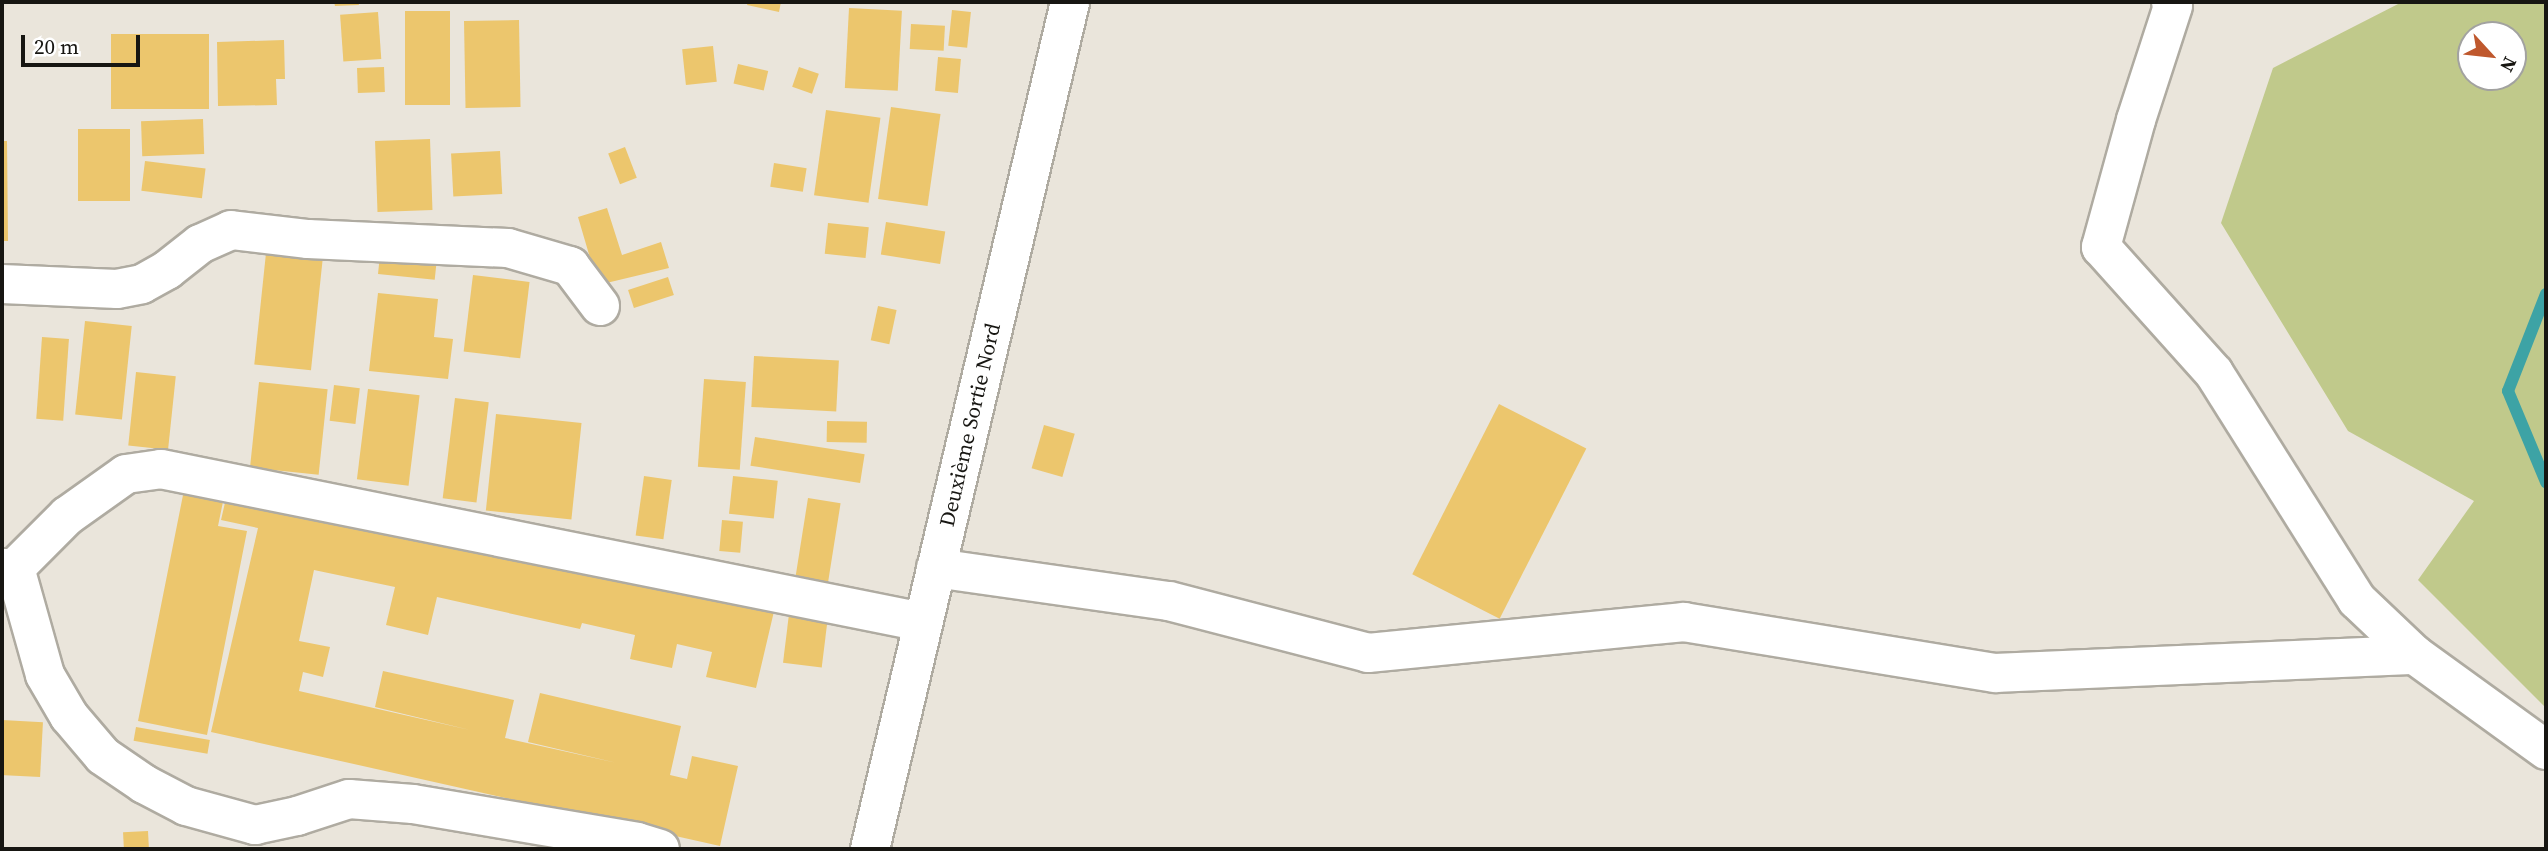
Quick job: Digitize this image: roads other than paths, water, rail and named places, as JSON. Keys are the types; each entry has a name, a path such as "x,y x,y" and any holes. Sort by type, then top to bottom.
{"street":[{"name":"Deuxième Sortie Nord","path":"870,849 1070,2"},
{"path":"2171,2 2173,6 2136,120 2101,247 2214,373 2357,600 2416,655 2546,750"},
{"path":"2,284 117,289 142,284 167,270 200,244 231,230 308,239 508,248 570,267 600,306"},
{"path":"660,849 637,842 413,804 349,799 297,816 255,825 186,806 144,784 103,756 69,716 45,675 8,568 67,516 125,474 161,469 922,622"},
{"path":"936,568 1169,601 1368,653 1684,622 1996,673 2416,655"}],"waterway":[{"path":"2546,294 2508,391 2546,482"}]}
